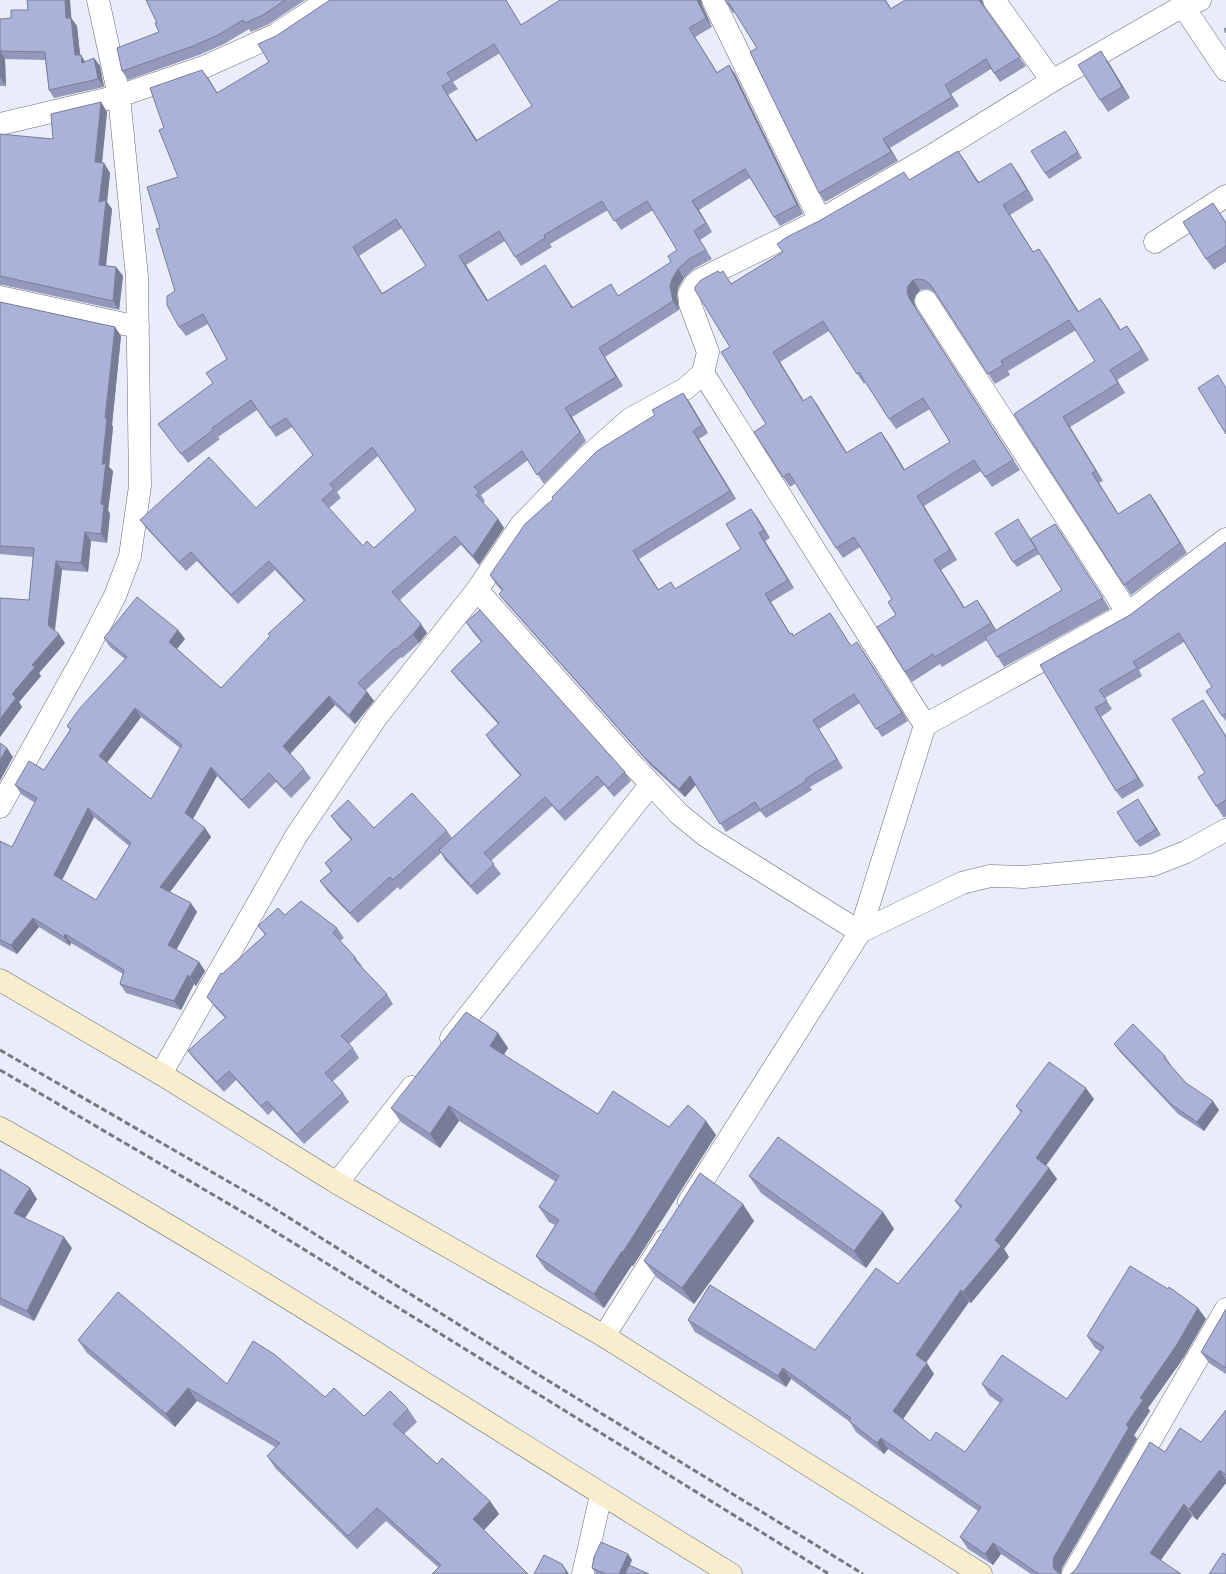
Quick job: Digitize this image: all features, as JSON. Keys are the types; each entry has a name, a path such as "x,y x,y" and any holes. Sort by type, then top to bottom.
{"main road":[{"path":"0,980 161,1074 337,1183 604,1336 981,1574"},
{"path":"0,1128 92,1180 373,1351 601,1495 731,1574"}],"street":[{"path":"0,807 85,654 115,596 130,556 140,486 137,276 120,96 98,0"},
{"path":"0,124 120,96 204,67 275,35 328,0"},
{"path":"713,0 820,220"},
{"path":"994,0 1052,81"},
{"path":"161,1074 296,836 376,718 477,590 521,525 585,459 630,419 685,389 703,373 708,352 690,304 689,294 695,284 701,279 820,220 931,156 1052,81 1192,3 1226,70"},
{"path":"1155,242 1226,196"},
{"path":"0,297 138,327"},
{"path":"926,301 1128,613"},
{"path":"703,373 925,726"},
{"path":"604,1336 860,932 925,726 1128,613 1226,539"},
{"path":"477,590 631,763 679,814 706,836 860,932"},
{"path":"441,1052 651,784"},
{"path":"860,932 962,883 990,876 1024,877 1153,865 1186,852 1226,830"},
{"path":"337,1183 426,1070"},
{"path":"1073,1574 1226,1309"},
{"path":"583,1574 601,1495"}],"building":[{"path":"27,0 65,0 66,18 71,18 75,55 81,55 82,63 94,58 98,79 49,90 45,52 0,51 0,19 11,18 11,10 28,10"},
{"path":"146,0 285,0 263,15 245,23 243,20 218,35 193,46 122,71 117,48 159,32 155,23 157,23"},
{"path":"330,0 506,0 521,25 560,0 697,0 706,18 689,28 717,73 729,65 797,205 774,217 745,169 692,201 706,223 694,231 706,250 689,259 678,269 670,286 673,301 599,348 616,377 565,408 580,432 537,475 522,451 474,487 479,492 476,495 498,519 473,556 455,536 392,592 421,624 413,634 396,649 395,648 358,683 367,692 349,715 329,696 283,746 304,769 284,789 269,773 242,800 211,767 185,813 205,828 160,887 191,903 168,945 199,962 190,977 188,975 174,1001 120,984 124,970 65,934 64,937 33,918 11,945 0,940 0,841 12,847 37,798 15,785 29,761 44,770 71,729 67,726 80,708 127,657 104,638 137,597 178,630 169,642 221,688 270,636 268,634 305,600 269,561 231,595 191,552 179,562 140,520 209,457 256,508 313,455 286,418 270,428 251,400 212,428 213,430 181,454 158,424 213,383 206,373 227,359 203,314 179,327 167,305 167,296 175,291 156,229 160,228 147,187 178,177 159,130 164,128 150,88 202,70 217,93 269,62 258,44 276,36","holes":["494,44 532,106 476,141 442,86 452,80 447,73","602,201 614,221 647,201 677,250 668,256 671,262 618,296 611,284 572,308 545,265 487,301 459,256 499,231 515,257 545,238 544,235","396,219 426,266 382,294 353,247","372,447 416,510 374,548 367,541 363,546 322,500 334,489 330,484","135,708 182,745 151,799 99,756","88,808 131,843 96,900 54,875"]},
{"path":"725,0 885,0 891,9 905,0 979,0 1020,57 994,73 986,59 945,85 952,97 883,139 891,152 819,193 750,52 757,48 729,3 727,4"},
{"path":"1101,51 1122,87 1100,100 1078,65"},
{"path":"101,102 95,162 104,163 99,202 106,200 99,265 116,267 113,301 0,276 0,134 53,139 51,114"},
{"path":"1065,131 1078,152 1045,173 1031,151"},
{"path":"958,151 978,183 1011,163 1027,190 1003,205 1033,252 1039,249 1078,312 1100,298 1120,330 1127,326 1142,350 1110,370 1118,383 1063,417 1096,471 1092,473 1118,514 1150,494 1180,543 1124,585 1014,414 1095,361 1069,320 1001,361 1003,365 988,374 930,284 924,280 913,280 908,286 907,292 909,298 1013,460 985,477 974,460 917,496 950,550 934,560 964,608 977,600 991,623 935,657 933,654 905,672 877,627 896,615 888,602 892,599 854,537 836,548 789,473 783,477 754,432 766,424 721,352 730,347 695,290 695,287 701,280 718,271 720,273 723,271 731,284 783,252 777,244 787,237 819,221 904,172 909,180","holes":["823,321 857,374 859,372 889,419 923,398 950,442 904,470 881,432 846,453 811,396 803,401 773,352"]},
{"path":"1213,203 1226,223 1226,246 1206,259 1183,222"},
{"path":"0,302 115,327 105,418 107,418 102,465 106,462 101,504 104,505 101,534 85,532 81,563 56,561 48,625 59,634 32,665 35,667 12,694 16,698 0,719 0,598 29,600 34,548 0,546"},
{"path":"1218,375 1226,388 1226,434 1198,388"},
{"path":"683,393 702,425 693,431 730,491 633,551 658,590 671,582 675,589 741,549 726,524 751,509 764,530 759,533 788,580 765,594 790,634 792,633 793,636 830,613 851,646 857,642 902,713 876,729 854,694 813,720 837,759 805,779 806,781 760,810 755,802 720,824 690,776 679,789 645,758 499,594 503,590 490,575 525,524 553,499 552,497 597,451 655,415 652,410"},
{"path":"1018,519 1036,548 1013,562 995,533"},
{"path":"1055,524 1103,598 997,657 985,637 1062,590 1030,539"},
{"path":"1226,542 1226,713 1222,716 1206,691 1212,687 1179,633 1133,662 1137,668 1099,690 1107,701 1095,708 1138,778 1116,791 1040,665 1130,615"},
{"path":"480,610 625,772 608,788 597,776 559,812 545,797 484,853 494,864 471,886 439,850 521,775 486,735 499,723 451,671 482,641 466,622"},
{"path":"1203,700 1226,737 1226,800 1216,806 1198,777 1205,773 1172,719"},
{"path":"0,743 7,748 0,760"},
{"path":"412,793 447,831 393,880 390,877 350,913 320,881 332,871 325,863 352,839 331,816 348,800 374,828"},
{"path":"1138,799 1156,829 1136,842 1117,812"},
{"path":"301,901 337,928 333,933 355,957 354,959 387,994 341,1036 353,1048 325,1073 343,1093 297,1134 267,1101 261,1106 229,1071 217,1082 188,1051 226,1017 207,997 221,973 222,974 266,934 258,926 278,908 285,915"},
{"path":"466,1012 498,1033 490,1046 598,1114 613,1091 669,1127 688,1105 706,1121 623,1252 622,1251 594,1294 536,1256 559,1220 539,1207 559,1176 449,1106 430,1134 391,1108"},
{"path":"1133,1024 1165,1056 1164,1058 1186,1083 1213,1101 1197,1122 1172,1105 1114,1044"},
{"path":"1049,1062 1086,1088 1036,1158 1049,1168 995,1240 1001,1246 963,1292 961,1290 916,1355 927,1363 893,1411 930,1441 936,1432 965,1452 1003,1399 982,1384 1002,1355 1067,1399 1104,1347 1087,1336 1130,1266 1168,1289 1169,1287 1198,1308 1176,1346 1140,1398 1143,1400 1126,1425 1129,1427 1054,1557 1054,1569 1061,1574 1039,1574 993,1543 985,1554 960,1537 981,1507 881,1438 877,1443 849,1421 851,1418 783,1368 778,1376 688,1320 710,1285 815,1350 876,1268 898,1284 962,1206 955,1201 1022,1111 1016,1106"},
{"path":"778,1137 883,1212 854,1251 749,1176"},
{"path":"0,1169 30,1188 14,1213 64,1237 27,1311 0,1298"},
{"path":"700,1173 743,1204 682,1288 644,1261"},
{"path":"118,1292 227,1384 253,1341 274,1354 325,1397 334,1388 364,1416 390,1391 408,1409 393,1424 437,1464 442,1458 490,1501 473,1519 528,1574 432,1574 441,1565 377,1508 348,1536 267,1456 280,1443 188,1388 166,1414 78,1340"},
{"path":"1226,1309 1226,1368 1201,1352"},
{"path":"1226,1410 1226,1475 1220,1470 1189,1509 1184,1504 1150,1553 1181,1574 1070,1574 1076,1569 1150,1442 1165,1452 1180,1428 1201,1442"},
{"path":"601,1542 628,1554 619,1574 606,1574 592,1568 594,1557"},
{"path":"1223,1553 1226,1555 1226,1574 1209,1574"},
{"path":"544,1555 562,1564 566,1571 565,1574 534,1574"},
{"path":"629,1565 649,1574 625,1574"}],"railway":[{"path":"0,1050 264,1202 534,1372 863,1574"},
{"path":"0,1070 258,1221 829,1574"}]}
